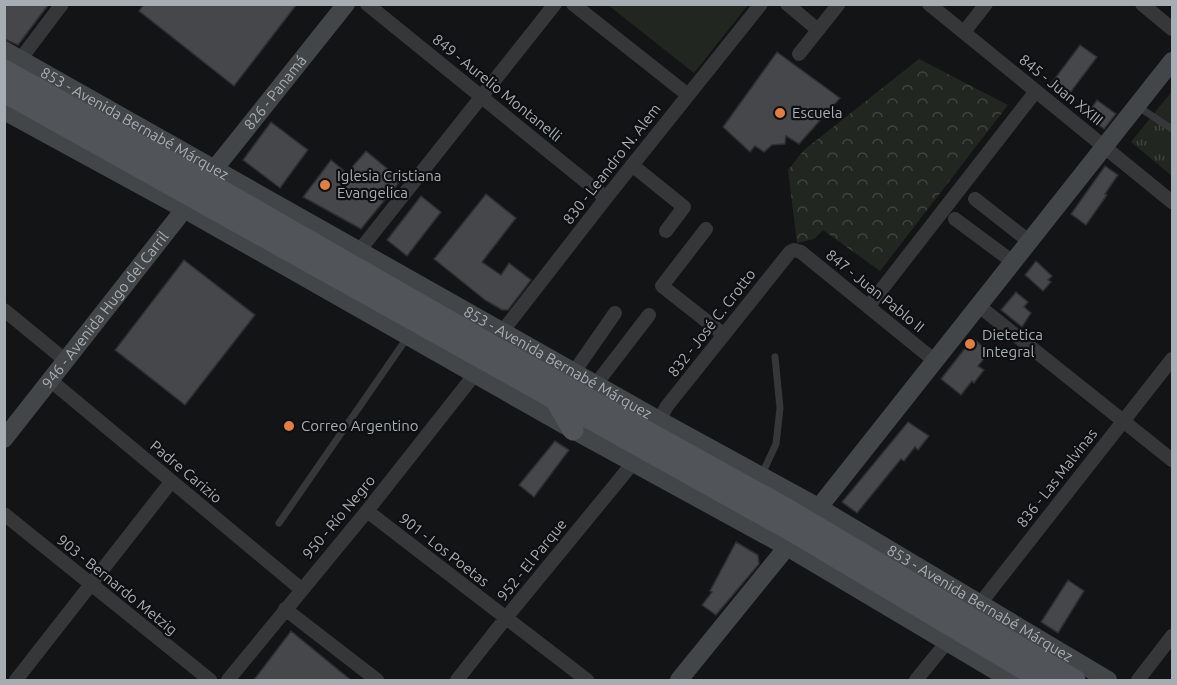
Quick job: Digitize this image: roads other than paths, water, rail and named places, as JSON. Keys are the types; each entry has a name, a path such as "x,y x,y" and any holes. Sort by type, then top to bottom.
{"main road":[{"name":"853 - Avenida Bernabé Márquez","path":"8,71 200,189 555,398 803,527 974,611 1048,674"},
{"name":"853 - Avenida Bernabé Márquez","path":"200,189 498,338 803,527 1048,674 1075,681"},
{"path":"555,398 573,430"},
{"path":"1038,639 1048,674"}],"street":[{"path":"8,71 62,4"},
{"name":"826 - Panamá","path":"200,189 346,4"},
{"name":"849 - Aurelio Montanelli","path":"367,4 606,198"},
{"path":"359,251 555,4"},
{"path":"573,4 688,95"},
{"name":"830 - Leandro N. Alem","path":"498,338 761,4"},
{"path":"786,4 818,30"},
{"name":"845 - Juan XXIII","path":"929,4 1173,202"},
{"path":"964,32 986,4"},
{"path":"1142,4 1173,29"},
{"path":"799,54 838,5"},
{"path":"685,678 1173,61"},
{"name":"853 - Avenida Bernabé Márquez","path":"8,71 200,189 409,336 475,374 633,463 803,527"},
{"path":"868,307 1036,91"},
{"name":"853 - Avenida Bernabé Márquez","path":"4,111 359,251 498,338 574,372 761,476 803,527 947,642 1011,681"},
{"path":"632,165 684,207 666,231"},
{"name":"946 - Avenida Hugo del Carril","path":"4,439 200,189"},
{"path":"975,199 1030,242"},
{"path":"955,219 1013,262"},
{"path":"706,229 662,286 723,334"},
{"name":"847 - Juan Pablo II","path":"794,250 801,252 935,361"},
{"name":"832 - José C. Crotto","path":"659,420 667,406 723,334 789,252 794,250"},
{"path":"979,306 1173,460"},
{"path":"4,310 65,360"},
{"path":"574,372 615,313"},
{"path":"596,384 649,315"},
{"name":"836 - Las Malvinas","path":"974,611 1173,359"},
{"name":"950 - Río Negro","path":"228,681 475,374"},
{"name":"Padre Carizio","path":"50,380 301,589"},
{"name":"952 - El Parque","path":"457,681 633,463"},
{"path":"16,681 171,482"},
{"name":"901 - Los Poetas","path":"367,511 587,681"},
{"name":"903 - Bernardo Metzig","path":"4,514 210,681"},
{"path":"285,609 377,681"},
{"name":"853 - Avenida Bernabé Márquez","path":"974,611 1038,639 1108,681"},
{"path":"1138,681 1173,636"},
{"path":"916,681 947,642"}],"lane":[{"path":"1137,106 1173,129"},
{"path":"279,523 409,336"},
{"path":"761,476 776,444 780,408 775,357"}],"place":[{"name":"Escuela","path":"780,113"},
{"name":"Iglesia Cristiana Evangelica","path":"325,185"},
{"name":"Dietetica Integral","path":"970,344"},
{"name":"Correo Argentino","path":"289,426"}]}
